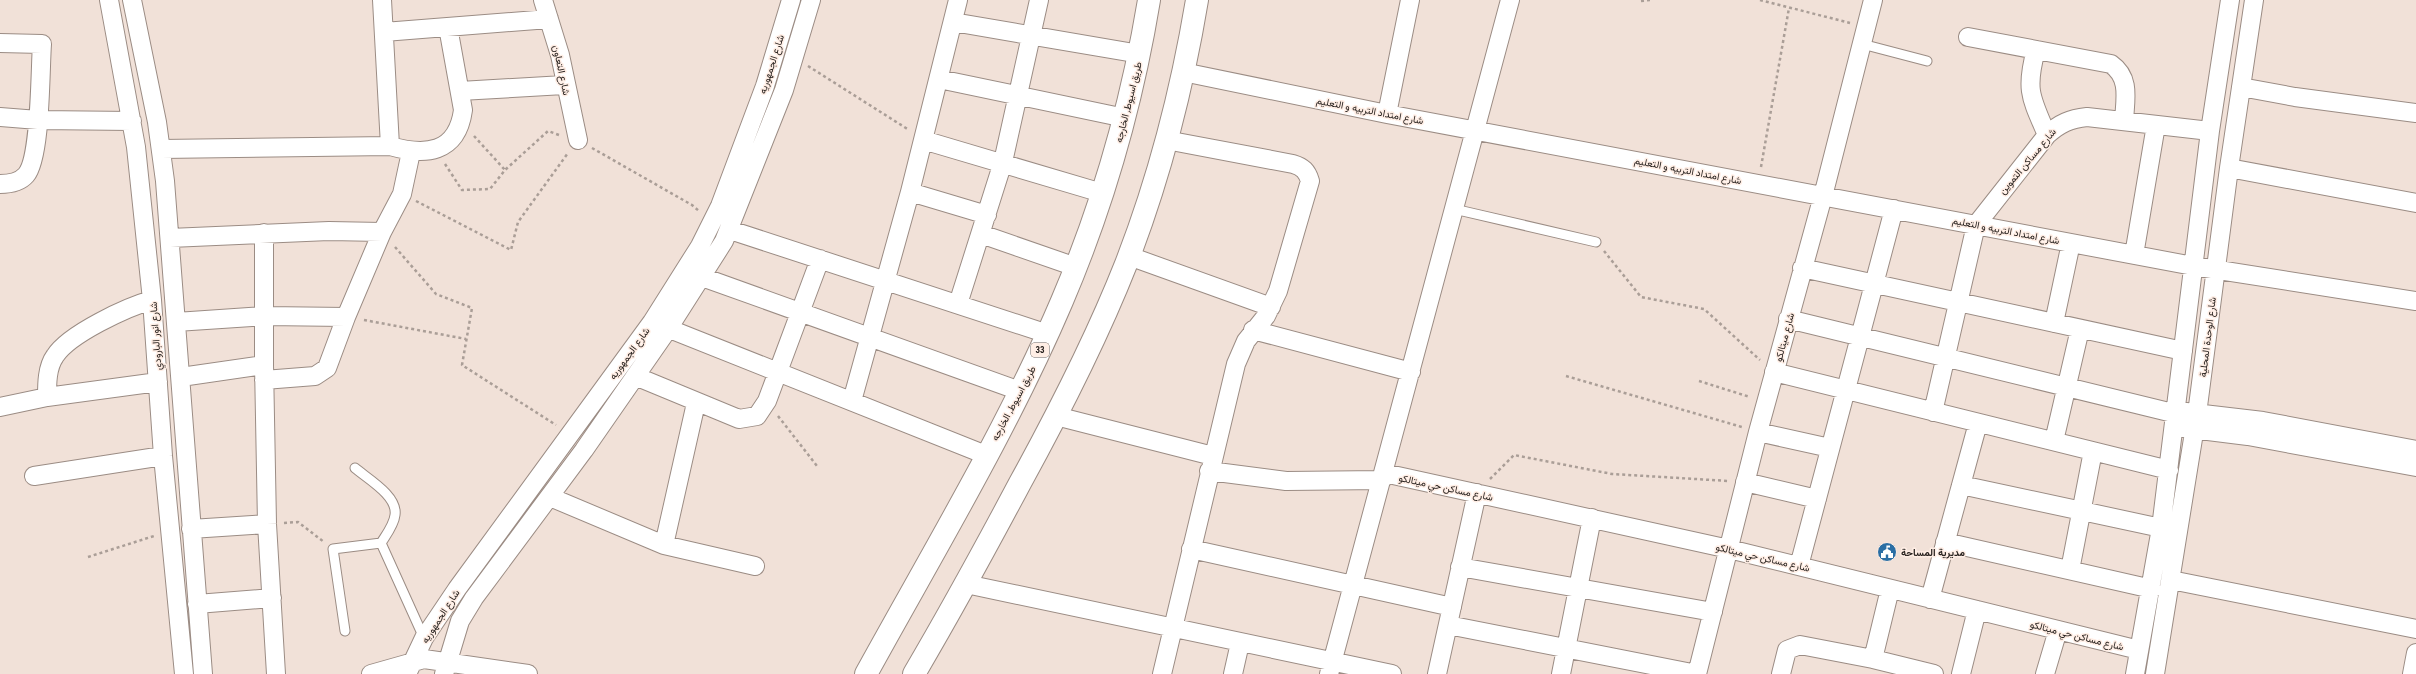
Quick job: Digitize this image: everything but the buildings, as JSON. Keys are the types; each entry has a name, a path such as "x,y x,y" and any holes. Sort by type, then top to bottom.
{"highway":[{"name":"طريق اسيوط, الخارجه","path":"866,674 1020,392 1048,334 1076,267 1102,193 1125,118 1140,54 1149,0"},
{"path":"914,674 966,584 1056,416 1104,316 1129,256 1166,140 1183,72 1197,0"}],"street":[{"name":"شارع انور البارودي","path":"109,0 132,121 152,300 163,456 184,674"},
{"path":"132,0 161,149 170,238 203,674"},
{"path":"382,0 390,146"},
{"name":"شارع التعاون","path":"543,0 560,55 564,85 578,140"},
{"name":"شارع الجمهوريه","path":"445,668 460,621 474,598 550,497 635,376 713,224 765,86 791,0"},
{"name":"شارع الجمهوريه","path":"410,668 424,638 570,434 702,277 730,230 764,142 794,57 811,0"},
{"path":"852,401 871,338 910,192 958,0"},
{"path":"958,304 988,215 1003,162 1039,0"},
{"path":"1387,114 1410,0"},
{"path":"1330,668 1354,585 1510,0"},
{"name":"شارع ميتالكو","path":"1697,674 1758,432 1823,196 1873,0"},
{"path":"2135,674 2152,589 2161,528 2176,417 2210,131 2230,0"},
{"name":"شارع الوحدة المحلية","path":"2155,674 2196,421 2229,168 2254,0"},
{"path":"384,32 549,19"},
{"path":"953,22 1140,54"},
{"path":"161,149 390,146 411,152 435,150 446,143 461,123 463,110 448,27"},
{"path":"1968,37 2103,62 2117,69 2125,82 2124,121"},
{"path":"0,43 42,44 38,120 30,169 20,180 0,184"},
{"path":"2036,50 2029,76 2029,89 2032,103 2047,135"},
{"name":"شارع امتداد التربيه و التعليم","path":"1183,72 1387,114 1475,129 2193,266 2416,301"},
{"path":"939,79 1019,94 1125,118"},
{"path":"460,91 564,85"},
{"path":"2241,87 2295,97 2416,112"},
{"path":"0,117 38,120 132,121"},
{"name":"شارع مساكن التموين","path":"1976,224 2047,135 2058,125 2072,118 2124,121 2210,131"},
{"path":"2134,255 2156,125"},
{"path":"747,135 764,142"},
{"path":"923,140 1003,162 1102,193"},
{"path":"1162,674 1211,463 1236,364 1253,330 1271,307 1310,181 1308,172 1302,166 1166,140"},
{"path":"181,377 264,373 306,378 324,372 382,232 402,194 411,152"},
{"path":"2229,168 2416,203"},
{"path":"910,192 988,215"},
{"path":"1799,566 1894,209"},
{"path":"1933,412 1976,224"},
{"path":"730,230 1048,334"},
{"path":"170,238 329,231 382,232"},
{"path":"264,233 264,373 267,524 276,674"},
{"path":"981,234 1076,267"},
{"path":"2054,323 2071,243"},
{"path":"1129,256 1271,307"},
{"path":"635,376 696,403 739,419 757,416 767,401 820,259"},
{"path":"1802,268 2183,351"},
{"path":"702,277 1020,392"},
{"path":"47,397 50,368 54,356 60,349 71,340 114,315 152,300"},
{"path":"176,322 265,316 346,317"},
{"path":"1788,319 2066,387 2248,436 2416,467"},
{"path":"660,326 986,455"},
{"path":"2054,441 2080,329"},
{"path":"1253,330 1411,372"},
{"path":"1774,372 2169,470"},
{"path":"0,407 47,397 158,382"},
{"path":"664,545 696,403"},
{"name":"شارع مساكن حي ميتالكو","path":"1056,416 1211,463 1286,481 1383,477 1477,494 1729,549 2139,650"},
{"path":"2196,421 2262,421 2416,450"},
{"path":"1930,599 1978,423"},
{"path":"1758,432 1830,448"},
{"path":"2070,570 2093,451"},
{"path":"34,476 163,456"},
{"path":"1745,482 1817,499"},
{"path":"1961,485 2161,528"},
{"path":"1437,674 1477,494"},
{"path":"550,497 664,545 755,566"},
{"path":"1561,674 1592,518"},
{"path":"191,529 267,524"},
{"path":"1945,542 2152,589"},
{"path":"1191,549 1452,607"},
{"path":"1460,567 1713,612"},
{"path":"2171,580 2416,629"},
{"path":"966,584 1240,643 1330,668 1392,674"},
{"path":"1873,659 1890,589"},
{"path":"198,604 272,598"},
{"path":"1960,674 1977,610"},
{"path":"1448,626 1697,674"},
{"path":"2045,674 2058,630"},
{"path":"1232,674 1240,643"},
{"path":"1781,674 1787,650 1793,646 1800,645 1873,659 1934,674"},
{"path":"2412,674 2416,653"},
{"path":"371,674 410,668 424,659 445,668 528,674"}],"lane":[{"path":"1864,36 1927,61"},
{"path":"1454,209 1596,242"},
{"path":"355,468 389,496 395,508 394,521 381,543"},
{"path":"381,543 424,638"},
{"path":"345,631 333,549 381,543"}],"path":[{"path":"1641,1 1650,0"},
{"path":"1760,0 1789,8 1864,36"},
{"path":"1758,183 1789,8"},
{"path":"794,57 923,140"},
{"path":"461,123 505,170"},
{"path":"435,150 462,190 490,189 505,170 548,131 578,140 692,205 713,224"},
{"path":"402,194 511,250 518,222 578,140"},
{"path":"382,232 436,294 472,308 462,365 570,434"},
{"path":"1596,242 1641,297 1704,310 1774,372"},
{"path":"346,317 466,339"},
{"path":"1566,376 1758,432"},
{"path":"1699,381 1766,402"},
{"path":"767,401 817,466"},
{"path":"1477,494 1514,455 1612,474 1745,482"},
{"path":"267,524 298,522 333,549"},
{"path":"88,557 171,530"}],"place":[{"name":"مديرية المساحة","path":"1887,552"}]}
